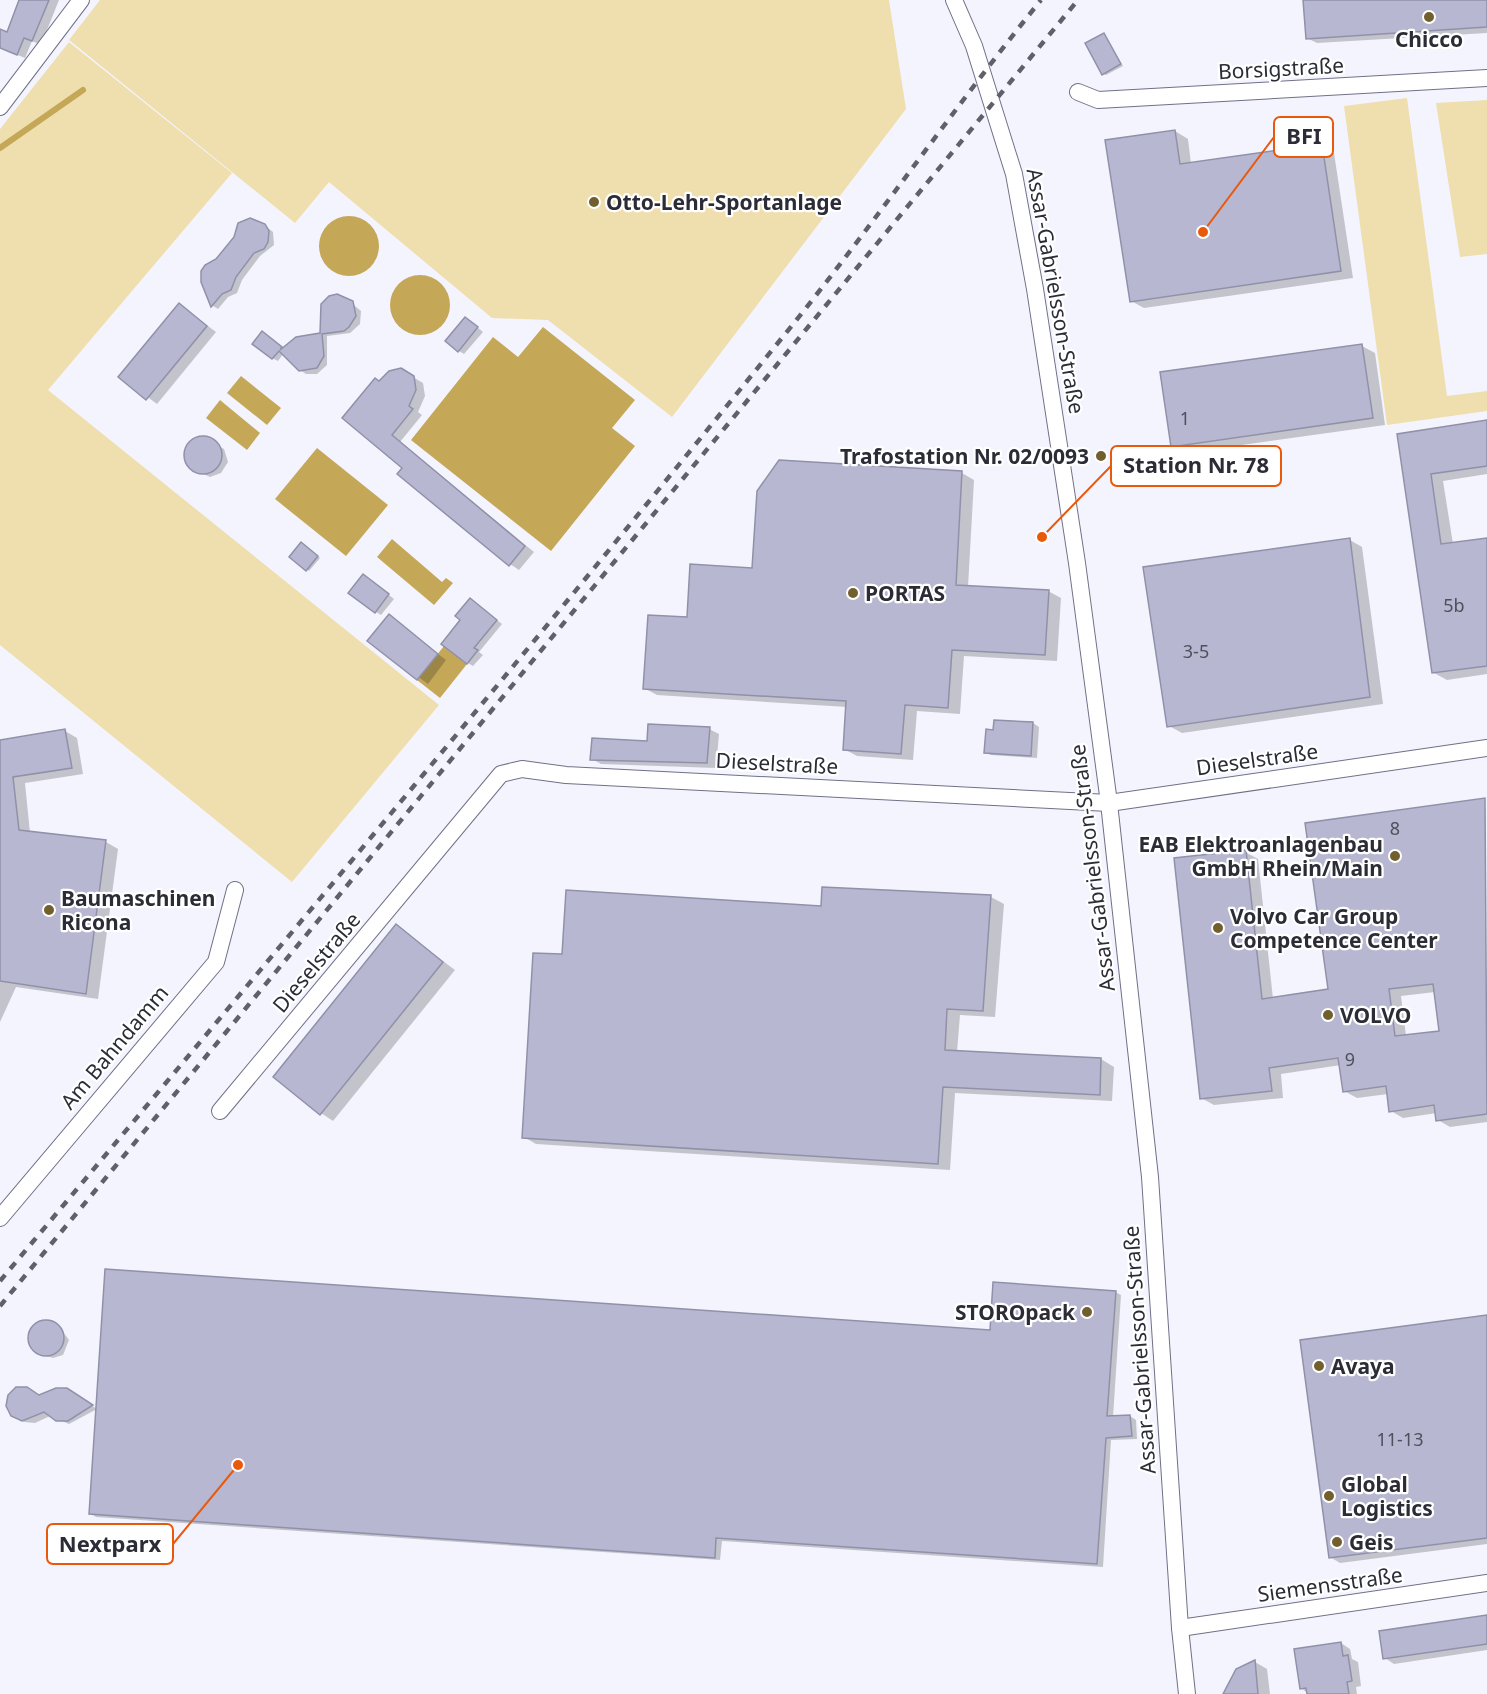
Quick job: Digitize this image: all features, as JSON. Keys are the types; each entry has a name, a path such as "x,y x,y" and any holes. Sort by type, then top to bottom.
{"street":[{"path":"0,107 81,0"},
{"name":"Assar-Gabrielsson-Straße","path":"954,0 974,46 1014,174 1068,495 1108,802 1150,1177 1180,1628 1187,1694"},
{"name":"Borsigstraße","path":"1078,92 1098,100 1487,78"},
{"name":"Dieselstraße","path":"220,1111 501,774 522,769 566,775 1108,802 1487,748"},
{"name":"Am Bahndamm","path":"0,1218 216,962 235,890"},
{"name":"Siemensstraße","path":"1180,1628 1487,1583"}],"shaded area":[{"name":"Otto-Lehr-Sportanlage","path":"100,0 889,0 906,109 672,417 548,320 492,318 329,182 295,223 69,40"},
{"path":"69,42 232,173 48,390 439,705 292,882 0,645 0,129"},
{"path":"1407,98 1447,396 1487,391 1487,411 1387,425 1344,106"},
{"path":"1487,100 1487,254 1460,257 1436,103"},
{"path":"343,216 355,216 366,221 374,229 379,246 377,258 366,271 355,276 343,276 332,271 324,263 319,252 319,240 324,229 332,221"},
{"path":"414,275 426,275 437,280 445,288 450,305 448,317 437,330 426,335 414,335 403,330 395,322 390,311 390,299 395,288 403,280"},
{"path":"543,327 635,400 612,428 635,446 551,551 411,440 493,337 518,357"},
{"path":"241,376 281,408 267,425 227,393"},
{"path":"220,400 260,433 247,450 206,418"},
{"path":"317,448 388,505 346,556 275,499"},
{"path":"392,539 442,582 446,578 453,583 434,605 377,557"},
{"path":"444,646 467,664 440,698 417,680"}],"building":[{"path":"19,0 49,0 32,41 24,38 17,55 0,48 0,29 7,32"},
{"name":"Chicco","path":"1303,0 1487,0 1487,27 1306,39"},
{"path":"1104,33 1121,64 1102,75 1085,43"},
{"path":"1175,130 1180,164 1322,144 1341,271 1130,302 1105,140"},
{"path":"250,218 265,224 269,231 268,242 264,249 254,253 236,277 231,290 222,294 211,307 201,282 201,271 205,265 216,259 234,237 238,223"},
{"path":"337,294 353,301 356,316 344,331 322,334 324,356 317,368 299,371 279,351 272,359 252,344 262,331 282,347 280,350 296,337 320,333 321,304 329,296"},
{"path":"179,303 207,326 146,400 118,377"},
{"path":"465,317 478,327 458,352 445,341"},
{"path":"1362,344 1373,418 1171,447 1160,372"},
{"path":"401,368 414,376 416,390 409,406 413,409 392,435 525,546 509,566 397,474 402,468 342,418 375,378 379,381 389,371"},
{"path":"1487,420 1487,466 1431,474 1441,544 1487,538 1487,666 1432,673 1397,434"},
{"path":"203,436 216,442 222,455 216,468 203,474 190,468 184,455 190,442"},
{"name":"PORTAS","path":"779,460 962,471 956,585 1049,590 1045,655 952,650 948,708 905,705 901,754 843,750 846,701 643,689 648,615 687,617 690,564 752,568 757,491"},
{"path":"1350,538 1370,697 1167,727 1143,567"},
{"path":"301,542 318,556 306,571 289,557"},
{"path":"363,574 389,594 375,613 348,593"},
{"path":"470,598 497,620 474,648 478,650 467,664 441,644 460,620 455,616"},
{"path":"389,614 438,654 417,680 367,641"},
{"path":"994,720 1033,722 1031,756 984,753 986,729 993,730"},
{"path":"648,724 710,727 707,763 590,760 592,738 647,741"},
{"name":"Baumaschinen Ricona","path":"65,729 72,768 13,777 19,830 106,840 86,994 0,981 0,740"},
{"path":"1485,798 1487,1114 1436,1121 1434,1105 1389,1112 1386,1086 1343,1092 1338,1058 1269,1068 1272,1091 1200,1099 1174,858 1246,850 1262,999 1328,989 1305,823","holes":["1433,984 1439,1031 1395,1036 1389,989"]},
{"path":"822,887 991,895 983,1011 947,1009 945,1050 1101,1058 1100,1095 943,1087 938,1164 522,1138 533,953 562,954 566,890 821,906"},
{"path":"396,924 443,962 320,1115 273,1077"},
{"path":"105,1269 990,1330 993,1282 1116,1291 1107,1416 1130,1415 1132,1436 1106,1438 1097,1564 716,1538 715,1558 89,1514"},
{"path":"1487,1315 1487,1538 1329,1558 1300,1340"},
{"path":"46,1320 58,1326 64,1338 58,1350 46,1356 34,1350 28,1338 34,1326"},
{"path":"16,1387 27,1387 39,1395 56,1388 67,1388 93,1405 68,1421 56,1421 44,1412 22,1421 11,1416 6,1406 8,1395"},
{"path":"1487,1615 1487,1644 1383,1659 1379,1631"},
{"path":"1341,1642 1343,1656 1348,1655 1352,1681 1347,1682 1349,1694 1307,1694 1306,1688 1300,1689 1294,1649"},
{"path":"1255,1660 1258,1694 1223,1694 1236,1669"}],"waterway":[{"path":"0,148 83,90"}],"railway":[{"path":"0,1281 399,804 696,444 826,283 1041,0"},
{"path":"0,1306 1078,0"}],"place":[{"name":"Chicco","path":"1429,17"},
{"name":"Otto-Lehr-Sportanlage","path":"594,202"},
{"name":"BFI","path":"1203,232"},
{"name":"Trafostation Nr. 02/0093","path":"1101,456"},
{"name":"Station Nr. 78","path":"1042,537"},
{"name":"PORTAS","path":"853,593"},
{"name":"EAB Elektroanlagenbau GmbH Rhein/Main","path":"1395,856"},
{"name":"Baumaschinen Ricona","path":"49,910"},
{"name":"Volvo Car Group Competence Center","path":"1218,928"},
{"name":"VOLVO","path":"1328,1015"},
{"name":"STOROpack","path":"1087,1312"},
{"name":"Avaya","path":"1319,1366"},
{"name":"Nextparx","path":"238,1465"},
{"name":"Global Logistics","path":"1329,1496"},
{"name":"Geis","path":"1337,1542"}]}
